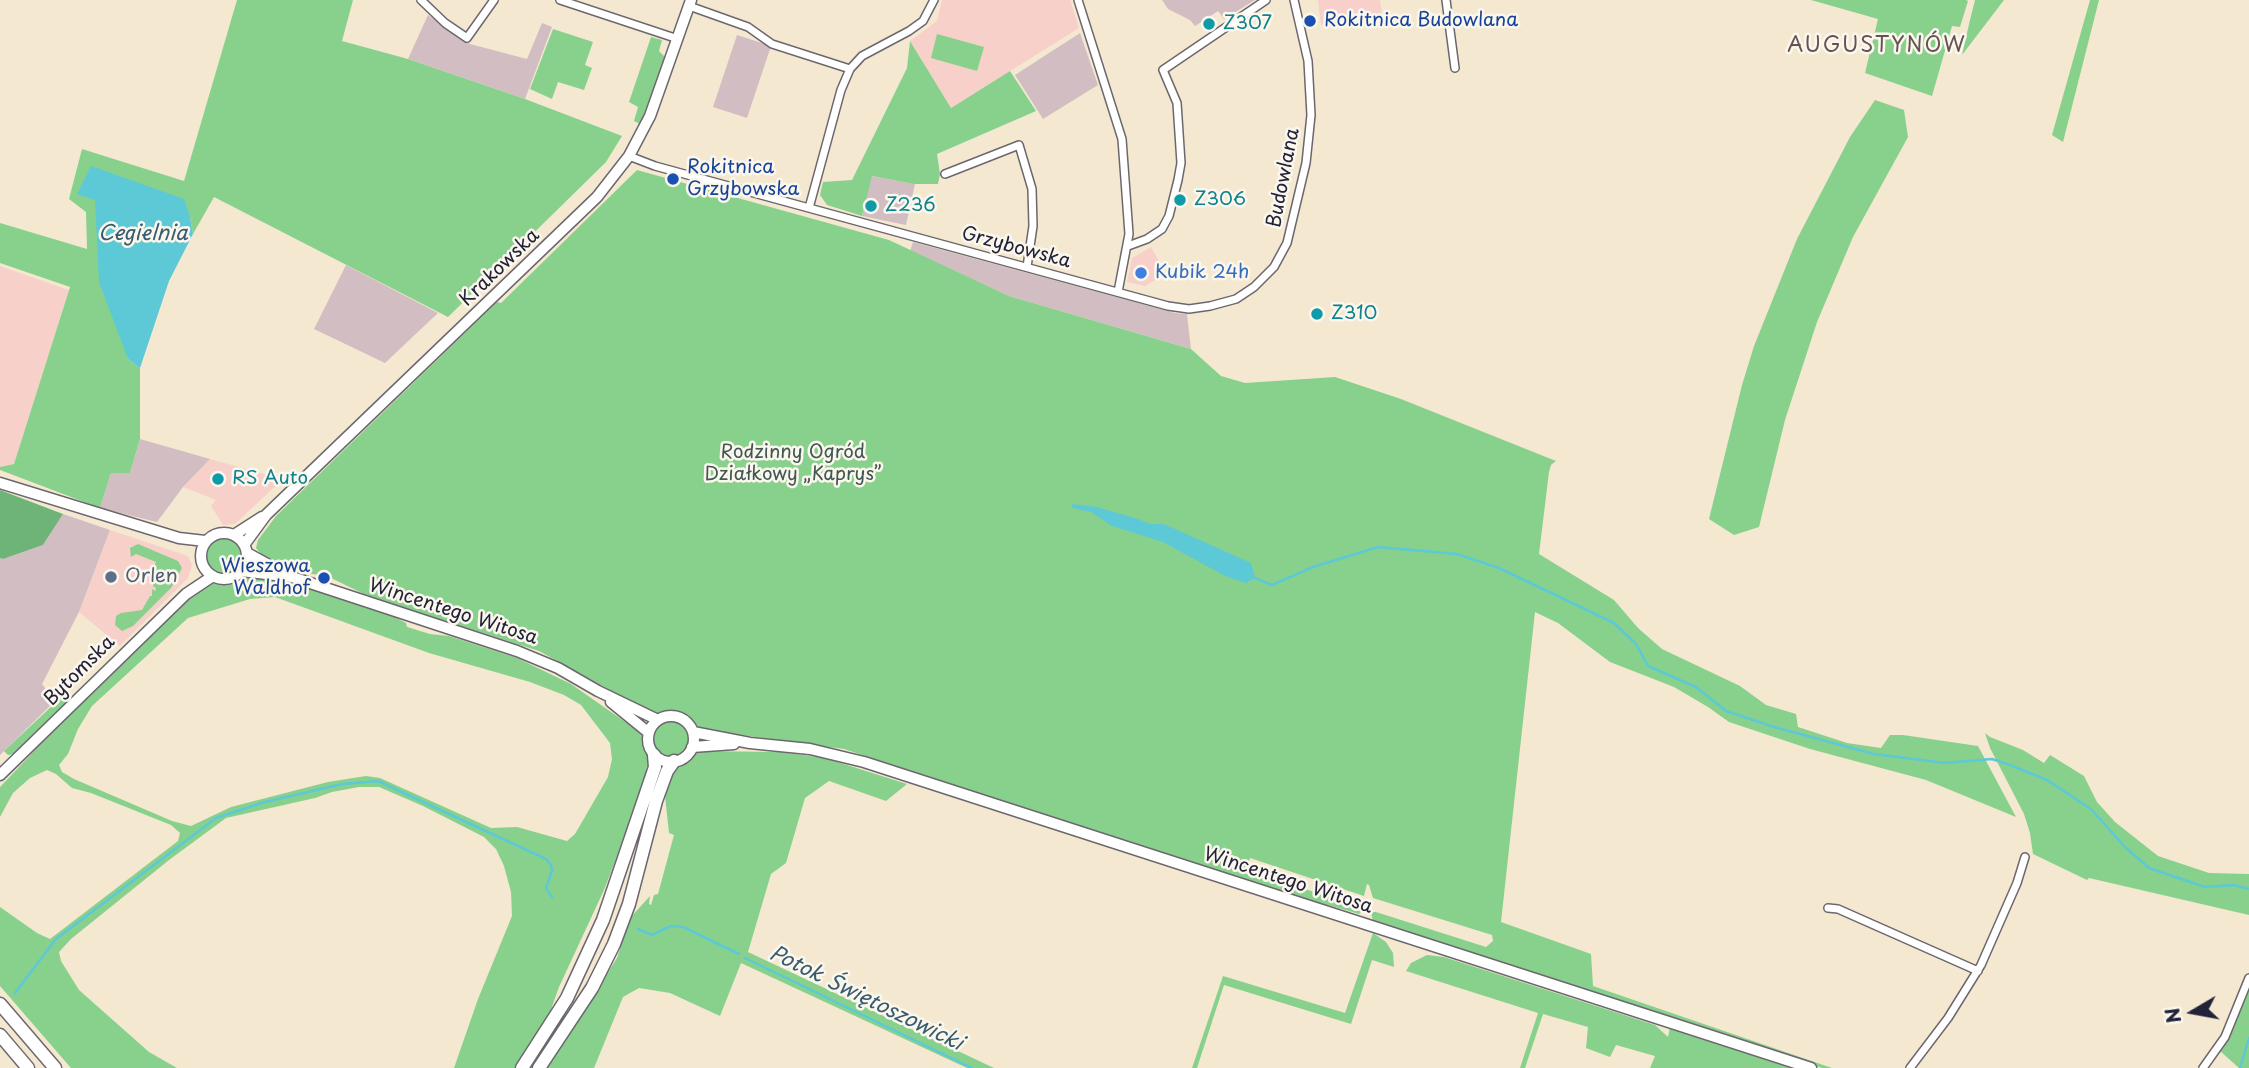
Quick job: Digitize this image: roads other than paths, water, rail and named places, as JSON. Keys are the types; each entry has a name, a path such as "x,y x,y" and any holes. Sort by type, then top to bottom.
{"highway":[{"path":"522,1068 567,998 603,920 655,767 654,755"},
{"path":"539,1068 592,988 610,952 629,904 656,801 667,771 674,761"},
{"path":"0,1004 55,1068"},
{"path":"0,1035 28,1068"}],"main road":[{"name":"Krakowska","path":"234,535 266,515 597,197 629,156 650,116 690,3"},
{"path":"0,483 188,548 213,576 228,579 241,571 246,562 246,549 234,535 219,533 205,541 179,538 124,520 94,514"},
{"name":"Krakowska","path":"246,549 266,515"},
{"path":"202,561 205,541"},
{"name":"Wincentego Witosa","path":"246,549 292,578"},
{"name":"Bytomska","path":"186,594 202,561"},
{"name":"Wincentego Witosa","path":"241,571 292,578 517,651 552,665 657,720"},
{"name":"Bytomska","path":"0,775 186,594 213,576"},
{"name":"Wincentego Witosa","path":"598,691 649,733"},
{"path":"671,716 687,722 693,733 692,747 684,757 674,761 664,761 654,755 648,741 649,733 657,720 671,716"},
{"name":"Wincentego Witosa","path":"693,733 750,743 810,749 864,762 1811,1068"},
{"name":"Wincentego Witosa","path":"692,747 750,743"}],"street":[{"path":"421,0 445,23 467,38 494,0"},
{"path":"560,0 678,39"},
{"path":"808,208 841,90 850,69 862,56 923,21 934,0"},
{"path":"1078,0 1120,131 1127,191 1128,246 1118,292"},
{"path":"1128,246 1162,229 1170,216 1181,163 1177,103 1163,70 1266,0"},
{"name":"Budowlana","path":"1236,299 1264,278 1282,254 1293,222 1307,156 1311,124 1310,83 1306,48 1294,0"},
{"path":"1446,0 1455,68"},
{"path":"690,3 748,27 772,44 850,69"},
{"path":"945,174 1019,145 1032,189 1033,226 1027,267"},
{"name":"Grzybowska","path":"629,156 648,164 1168,306 1189,309 1236,299"},
{"path":"1910,1068 1948,1018 1978,971 2004,915 2025,856"},
{"path":"1828,908 1838,909 1978,971"},
{"path":"2203,1068 2225,1037 2249,978"}],"water":[{"name":"Cegielnia","path":"91,166 184,199 190,217 193,234 169,281 140,368 128,359 99,282 95,200 77,194"},
{"path":"1071,504 1097,507 1150,524 1164,524 1251,563 1255,578 1246,583 1225,576 1163,542 1112,526 1091,512 1073,508"}],"waterway":[{"path":"1255,578 1272,585 1313,567 1378,547 1457,554 1499,568 1614,623 1636,644 1648,666 1696,687 1726,711 1874,754 1945,763 1992,759 2010,765 2047,780 2091,809 2125,847 2149,868 2205,887 2233,885 2249,889"},
{"path":"15,993 56,939 216,818 265,802 342,784 378,781 546,859 552,871 546,888 552,897"},
{"name":"Potok Świętoszowicki","path":"638,929 652,935 671,926 683,927 739,954"},
{"name":"Potok Świętoszowicki","path":"745,958 972,1068"},
{"path":"2240,1068 2249,1038"}],"place":[{"name":"Rokitnica Budowlana","path":"1310,21"},
{"name":"Z307","path":"1209,24"},
{"name":"Rokitnica Grzybowska","path":"673,179"},
{"name":"Z306","path":"1180,200"},
{"name":"Z236","path":"871,206"},
{"name":"Kubik 24h","path":"1141,273"},
{"name":"Z310","path":"1317,314"},
{"name":"RS Auto","path":"218,479"},
{"name":"Orlen","path":"111,577"},
{"name":"Wieszowa Waldhof","path":"324,578"}],"district":[{"name":"AUGUSTYNÓW","path":"1877,46"}],"park label":[{"name":"Rodzinny Ogród Działkowy „Kaprys”","path":"793,464"}]}
